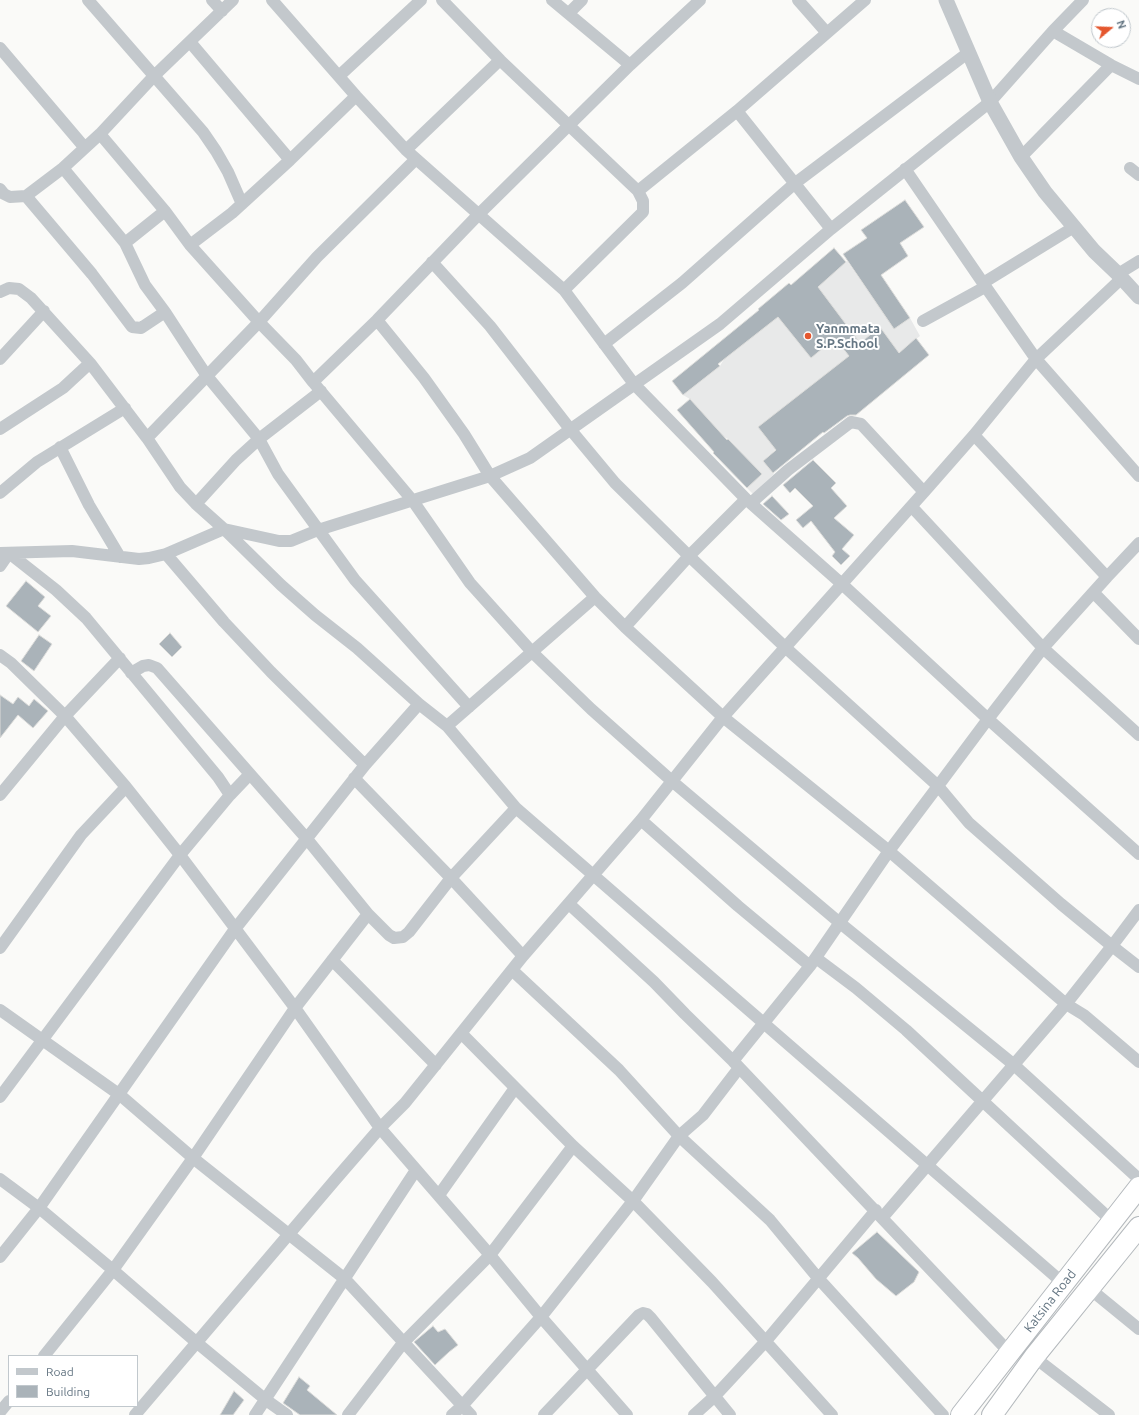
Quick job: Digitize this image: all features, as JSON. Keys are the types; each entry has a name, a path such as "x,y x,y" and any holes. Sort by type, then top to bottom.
{"highway":[{"name":"Katsina Road","path":"961,1415 1139,1187"},
{"name":"Katsina Road","path":"992,1415 1034,1357 1139,1227"}],"street":[{"path":"88,0 203,132 228,172 242,204"},
{"path":"212,0 222,11"},
{"path":"0,189 4,194 10,197 26,196 63,168 100,134 154,76 233,0"},
{"path":"272,0 356,96 406,150 564,290 634,384 749,501 843,585 988,719 1139,854"},
{"path":"339,76 421,0"},
{"path":"442,0 500,60 568,126 638,190 643,201 643,212 564,290"},
{"path":"552,0 630,65"},
{"path":"569,13 582,0"},
{"path":"196,504 236,460 317,386 377,320 479,214 630,65 700,0"},
{"path":"798,0 827,33"},
{"path":"638,190 737,111 865,0"},
{"path":"946,0 990,102 1021,157 1045,192 1094,251 1139,297"},
{"path":"4,553 72,551 139,559 166,554 224,529 279,541 291,541 318,530 490,476 530,458 720,324 831,229 990,102 1052,31 1083,0"},
{"path":"1052,31 1139,79"},
{"path":"190,42 290,160"},
{"path":"0,48 85,148"},
{"path":"604,344 682,283 794,184 969,52"},
{"path":"406,150 500,60"},
{"path":"1021,157 1112,65"},
{"path":"190,245 242,204 356,96"},
{"path":"737,111 831,229"},
{"path":"100,134 165,211 190,245 259,322 296,360 413,501 470,583 532,652 591,709 673,782 840,923 1013,1064 1139,1179"},
{"path":"147,438 259,322 318,257 416,159"},
{"path":"63,168 125,243 145,285 165,312 207,376 259,439 278,474 355,580 469,707"},
{"path":"905,169 1036,359 1139,476"},
{"path":"26,196 88,269 132,327 141,328 165,312"},
{"path":"125,243 165,211"},
{"path":"923,321 984,285 1074,227"},
{"path":"135,1415 288,1234 436,1066 523,956 673,782 724,717 912,507 974,435 1036,359 1120,276 1139,261"},
{"path":"432,262 490,326 570,429 615,483 786,648 938,786 969,823 1061,904 1139,967"},
{"path":"0,292 9,288 19,289 31,298 90,363 147,438 180,487 196,504 224,529 281,585 315,615 357,648 419,704 447,726 516,808 1063,1283"},
{"path":"0,360 44,311"},
{"path":"377,320 424,378 464,434 490,476 595,597 724,717 890,851 1066,1004 1084,1014 1139,1062"},
{"path":"0,429 63,388 90,363"},
{"path":"0,493 37,462 125,408"},
{"path":"626,627 689,556 749,501 851,422 861,424 924,492"},
{"path":"974,435 1107,577"},
{"path":"60,448 89,505 120,557"},
{"path":"912,507 1043,648 1139,735"},
{"path":"452,1415 462,1406 541,1317 633,1201 679,1136 703,1115 764,1022 813,962 890,851 988,719 1043,648 1139,543"},
{"path":"0,566 4,553"},
{"path":"4,553 56,590 86,618 218,777 230,795"},
{"path":"166,554 224,622 271,672 365,765"},
{"path":"1094,593 1139,639"},
{"path":"447,726 595,597"},
{"path":"0,655 11,663 65,716 126,787 180,855 296,1008 380,1128 490,1254 541,1317 627,1415"},
{"path":"0,795 4,782 120,658"},
{"path":"131,673 143,666 149,665 157,668 307,839 368,914 388,935 394,938 403,937 409,932 451,878 516,808"},
{"path":"0,1257 39,1208 120,1095 235,929 354,778 419,704"},
{"path":"0,1097 180,855 230,795 250,774"},
{"path":"354,778 451,878 523,956"},
{"path":"0,948 81,836 126,787"},
{"path":"641,820 738,906 813,962 856,988 906,1030 1112,1221"},
{"path":"569,904 654,982 736,1064 1009,1352"},
{"path":"694,1415 715,1396 766,1341 818,1278 928,1165 1066,1004 1139,910"},
{"path":"45,1355 113,1270 193,1158 296,1008 368,914"},
{"path":"332,960 436,1066"},
{"path":"512,970 619,1070 679,1136 770,1220 818,1278 943,1415"},
{"path":"0,1010 120,1095 193,1158 345,1279 471,1415"},
{"path":"462,1034 573,1146 633,1201 712,1282 832,1415"},
{"path":"439,1195 515,1088"},
{"path":"348,1415 403,1343 490,1254 573,1146"},
{"path":"255,1415 416,1170"},
{"path":"0,1179 39,1208 196,1342 266,1400 287,1415"},
{"path":"1090,1289 1139,1329"},
{"path":"544,1415 639,1315 643,1313 647,1314 730,1415"},
{"path":"1034,1357 1109,1415"},
{"path":"0,1412 8,1401"}],"shaded area":[{"path":"847,261 894,328 910,318 920,336 784,442 763,461 774,474 753,494 747,488 761,474 728,439 723,436 690,399 683,395 720,366 724,359 801,298 809,294"}],"building":[{"path":"905,200 924,227 900,243 908,256 881,275 910,318 894,329 843,254 867,238 861,230"},
{"path":"834,248 846,262 818,287 860,343 880,327 899,353 916,338 929,355 856,415 847,416 824,433 823,432 773,473 763,461 776,450 758,427 849,356 835,338 811,358 778,317 718,364 720,366 683,395 672,381 759,310 758,309 789,283 791,285"},
{"path":"690,399 727,440 728,439 762,474 747,488 713,453 714,452 677,410"},
{"path":"813,460 836,483 831,488 847,506 834,518 854,535 842,549 850,556 841,565 832,556 835,552 811,521 803,528 796,520 813,506 795,488 790,493 783,485"},
{"path":"772,496 789,514 781,520 763,504"},
{"path":"26,581 45,597 38,606 51,616 38,632 6,606"},
{"path":"170,633 182,647 172,657 159,644"},
{"path":"39,635 52,644 34,671 21,661"},
{"path":"0,695 13,704 18,697 29,706 34,699 48,711 33,728 18,715 0,738"},
{"path":"877,1232 919,1272 914,1282 896,1296 876,1279 852,1253"},
{"path":"433,1326 438,1332 445,1329 458,1345 435,1365 414,1342"},
{"path":"299,1377 310,1386 307,1390 337,1415 300,1415 283,1403"},
{"path":"234,1391 244,1400 233,1415 220,1415"}],"place":[{"name":"Yanmmata S.P.School","path":"808,336"}]}
